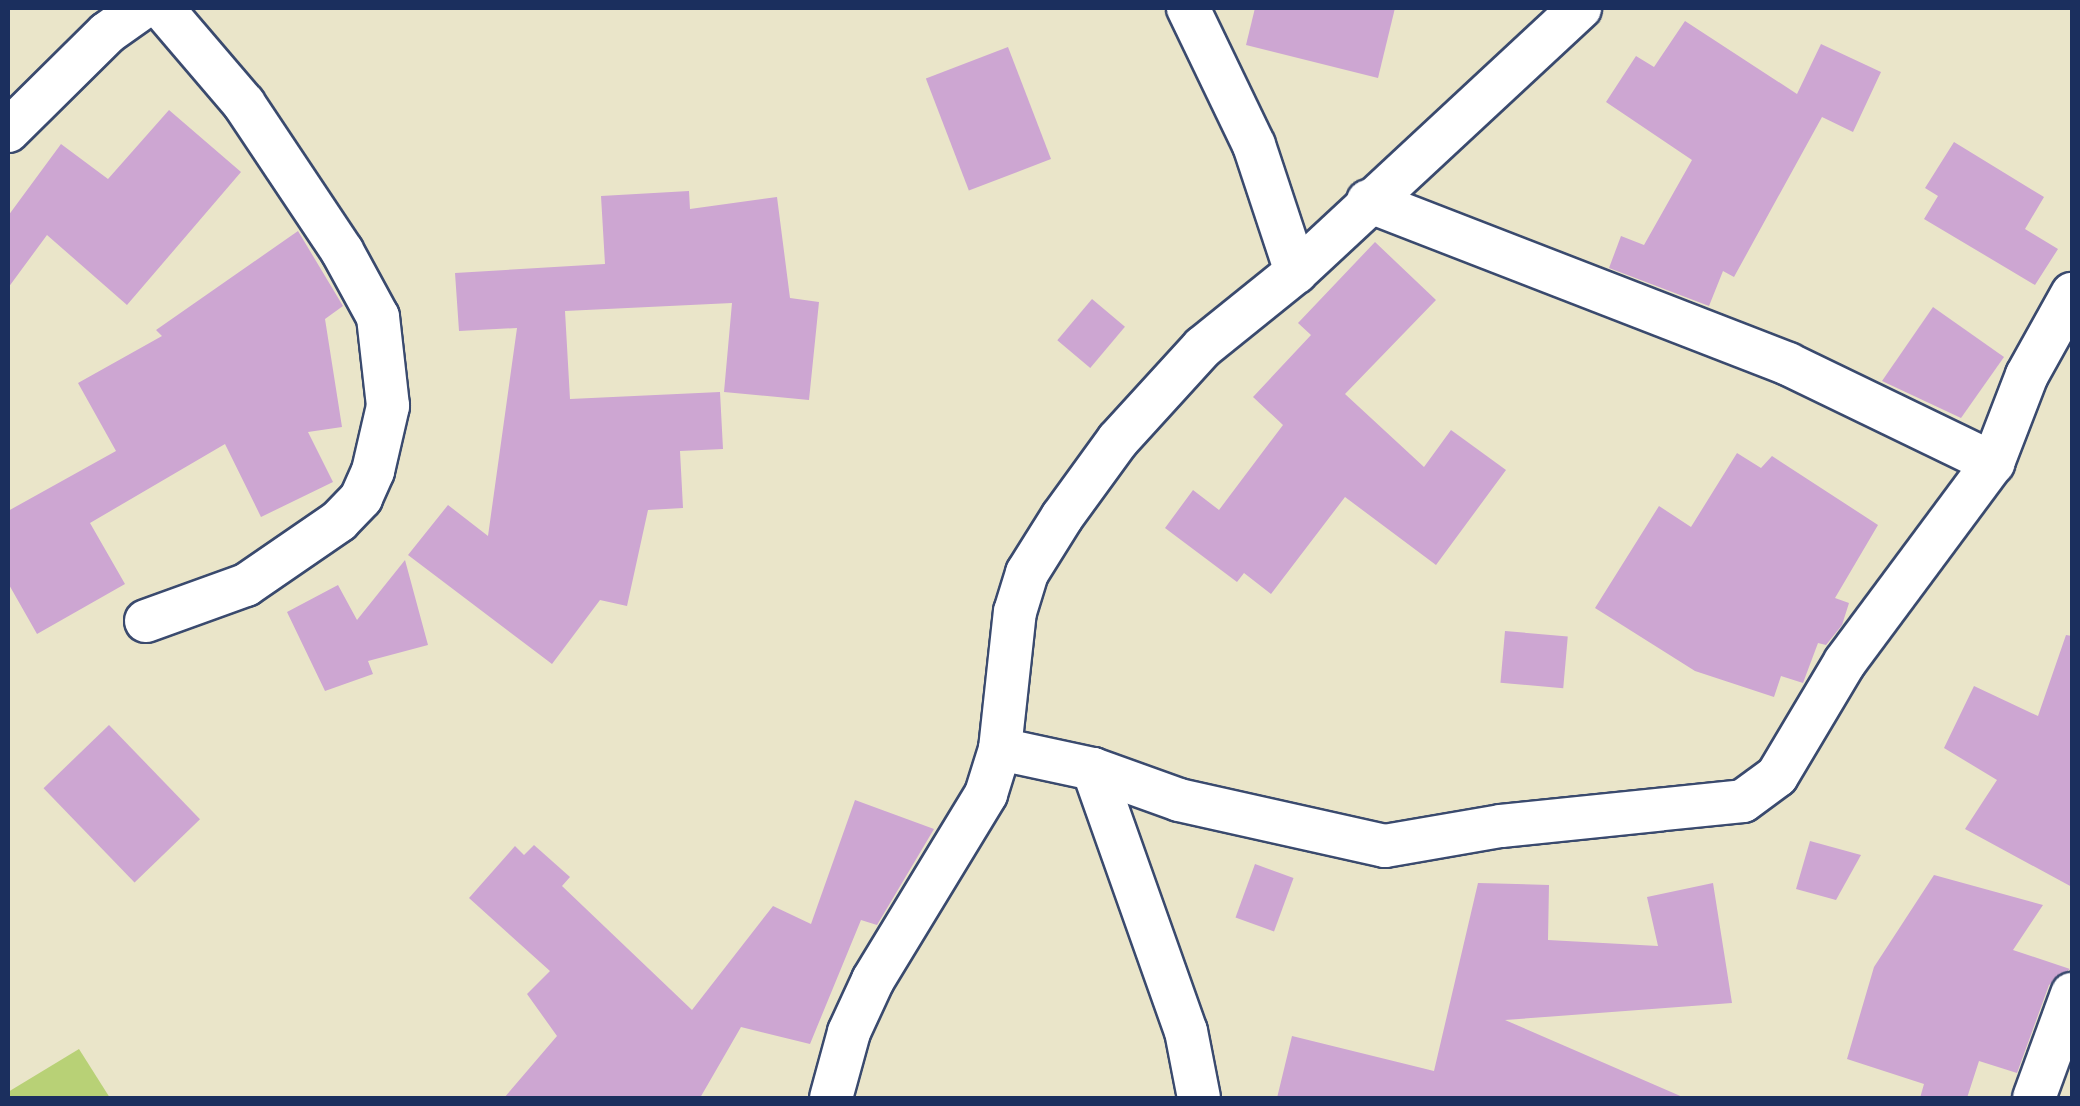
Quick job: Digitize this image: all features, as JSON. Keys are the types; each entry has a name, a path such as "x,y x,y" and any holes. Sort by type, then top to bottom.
{"street":[{"path":"8,132 99,20 142,8"},
{"path":"146,620 246,585 339,521 361,498 373,471 388,406 378,317 351,268 244,104 162,8"},
{"path":"1188,8 1254,145 1296,272"},
{"path":"831,1098 873,980 986,794 1000,750 1014,612 1027,573 1118,440 1203,347 1296,272 1580,8"},
{"path":"1368,201 1788,364 1994,464"},
{"path":"1000,750 1093,769 1179,800 1384,846 1743,801 1777,776 1845,662 1994,464 2026,375 2072,294"},
{"path":"1093,769 1186,1031 1199,1098"},
{"path":"2034,1098 2072,994"}],"green space":[{"path":"79,1049 110,1098 8,1098 8,1092"}],"building":[{"path":"1255,8 1395,8 1378,78 1246,45"},
{"path":"1685,21 1797,94 1821,44 1881,72 1853,132 1822,117 1734,277 1723,271 1709,306 1609,268 1621,236 1644,245 1692,160 1606,102 1636,56 1654,67"},
{"path":"1008,47 1051,159 969,191 926,79"},
{"path":"169,110 241,172 127,305 47,235 8,288 8,216 61,144 108,179"},
{"path":"1954,142 2044,197 2025,229 2058,249 2035,285 1924,219 1938,196 1925,188"},
{"path":"689,191 690,209 777,197 790,298 819,302 809,400 724,392 732,303 565,311 570,399 720,392 723,449 680,451 683,508 648,510 627,606 600,600 552,664 408,555 448,505 488,536 517,328 459,331 455,273 605,264 601,196"},
{"path":"298,231 343,306 325,319 342,427 308,432 333,482 261,517 225,444 90,523 125,584 37,634 8,583 8,511 116,451 78,383 162,336 156,330"},
{"path":"1375,242 1436,300 1345,394 1424,467 1451,430 1506,470 1436,565 1345,497 1271,594 1244,573 1237,582 1165,528 1193,490 1219,510 1283,425 1253,397 1311,335 1298,323"},
{"path":"1092,299 1125,327 1090,368 1057,340"},
{"path":"1933,307 2004,357 1961,418 1882,381"},
{"path":"1737,453 1761,468 1772,456 1878,525 1835,598 1849,603 1842,625 1826,645 1818,643 1803,683 1781,676 1774,697 1695,671 1595,608 1659,506 1691,527"},
{"path":"405,560 428,645 368,661 373,674 325,691 287,612 338,585 357,620"},
{"path":"1505,631 1568,636 1563,688 1500,683"},
{"path":"2066,635 2072,636 2072,887 1965,829 1997,780 1944,748 1974,686 2038,716"},
{"path":"109,725 200,819 135,882 44,788"},
{"path":"855,800 934,829 877,925 861,920 810,1044 741,1027 700,1098 504,1098 557,1036 527,994 550,971 469,898 515,846 524,855 534,845 570,877 562,886 692,1010 773,906 811,924"},
{"path":"1810,841 1861,855 1836,900 1796,889"},
{"path":"1255,864 1294,878 1274,932 1236,918"},
{"path":"1934,875 2043,905 2013,950 2070,969 2049,985 2017,1073 1979,1061 1967,1098 1920,1098 1924,1084 1847,1059 1874,967"},
{"path":"1478,883 1549,885 1548,940 1658,946 1647,897 1713,883 1732,1003 1505,1020 1685,1098 1277,1098 1292,1036 1434,1071"}]}
